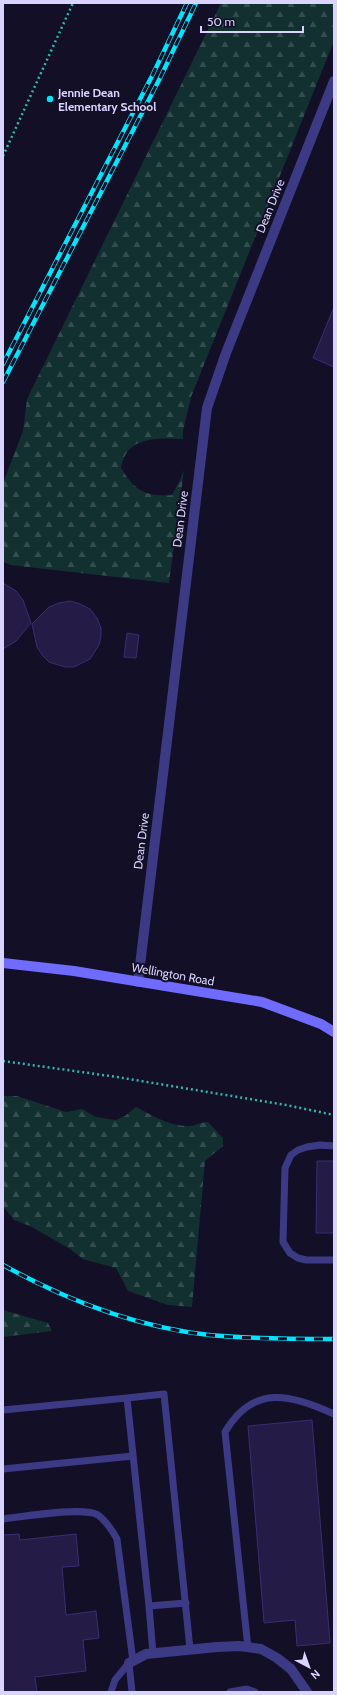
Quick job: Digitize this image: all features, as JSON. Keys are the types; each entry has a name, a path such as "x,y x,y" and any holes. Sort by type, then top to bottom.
{"main road":[{"name":"Wellington Road","path":"3,963 74,971 262,1002 321,1024 334,1032"}],"street":[{"name":"Dean Drive","path":"138,982 207,408 226,353 334,81"},
{"path":"131,1662 146,1654 217,1646 261,1649 277,1658 291,1669 307,1692"}],"lane":[{"path":"334,1146 320,1145 307,1147 298,1150 291,1155 285,1168 283,1242 290,1253 298,1258 306,1260 334,1260"},
{"path":"3,1410 164,1394 190,1650"},
{"path":"248,1648 225,1432 233,1419 245,1408 254,1402 272,1396 300,1400 334,1414"},
{"path":"127,1398 153,1654"},
{"path":"3,1469 133,1456"},
{"path":"3,1519 76,1511 96,1514 109,1526 117,1539 131,1662 132,1692"},
{"path":"149,1606 186,1602"},
{"path":"111,1692 115,1680 131,1662"},
{"path":"230,1692 247,1689 255,1692"}],"path":[{"path":"3,156 73,3"},
{"path":"3,1061 117,1077 286,1105 334,1115"}],"green space":[{"path":"221,3 334,3 334,41 191,397 183,431 183,439 154,439 144,441 136,444 129,450 124,458 121,468 126,476 136,487 154,495 172,495 184,470 169,583 10,565 3,561 3,483 23,431 27,399"},
{"path":"3,1096 17,1096 66,1112 82,1109 96,1117 116,1120 125,1116 136,1107 175,1125 191,1126 208,1122 223,1138 223,1146 205,1161 192,1307 168,1305 128,1291 116,1268 83,1259 70,1249 30,1226 14,1220 3,1206"},
{"path":"3,1310 48,1323 52,1331 3,1337"}],"building":[{"path":"334,307 334,367 313,358"},
{"path":"3,583 16,591 23,600 31,623 16,641 3,649"},
{"path":"70,601 90,609 97,618 101,628 101,637 99,645 90,659 74,667 65,667 49,662 43,656 37,647 32,624 49,607"},
{"path":"127,633 139,635 136,658 124,657"},
{"path":"317,1161 334,1161 334,1233 316,1233"},
{"path":"312,1420 330,1643 297,1646 295,1620 264,1623 248,1426"},
{"path":"19,1534 20,1540 76,1534 79,1566 62,1567 66,1615 96,1611 99,1638 83,1640 86,1671 35,1677 37,1692 3,1692 3,1535"}],"railway":[{"path":"3,364 153,74 187,3"},
{"path":"3,382 160,78 196,3"},
{"path":"3,1265 52,1290 103,1310 155,1326 209,1335 334,1339"}],"place":[{"name":"Jennie Dean Elementary School","path":"50,99"}]}
